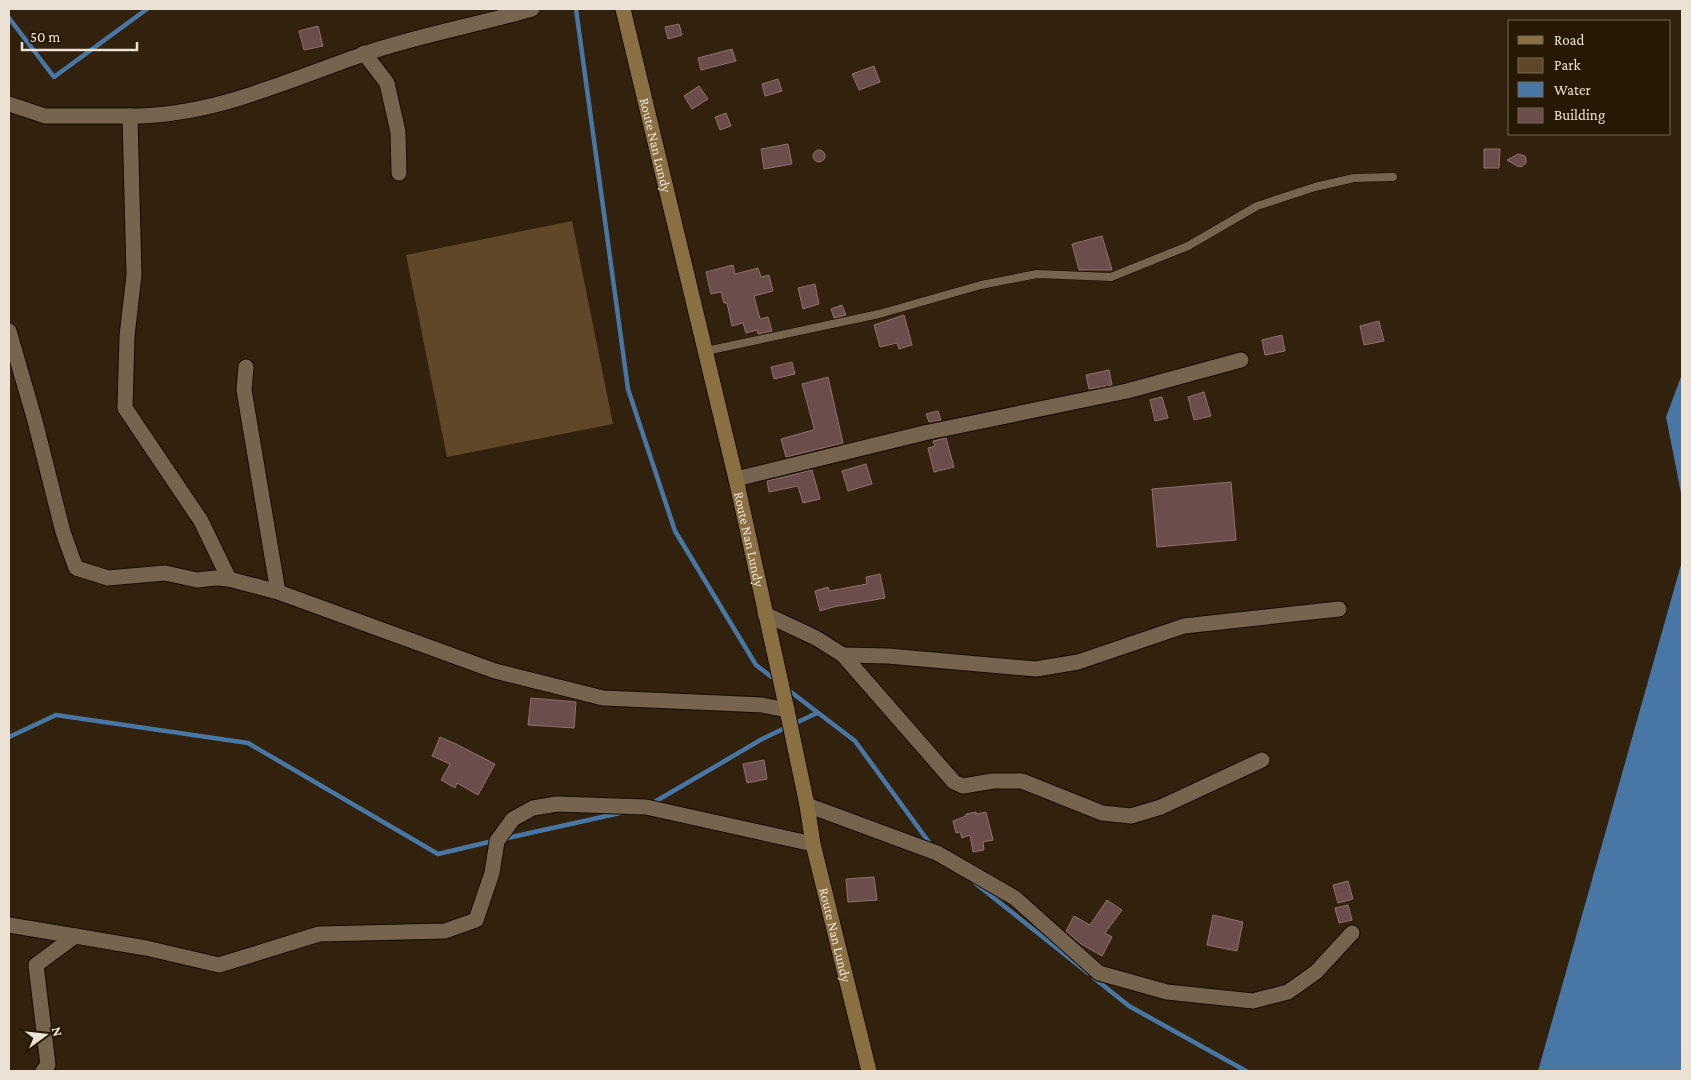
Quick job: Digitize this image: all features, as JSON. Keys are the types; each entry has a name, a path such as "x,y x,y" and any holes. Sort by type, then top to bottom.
{"main road":[{"name":"Route Nan Lundy","path":"623,9 736,479 787,710 807,805 813,844 868,1071"}],"street":[{"path":"9,104 44,116 159,116 258,94 364,54 423,36 532,9"},
{"path":"364,54 387,83 398,132 399,173"},
{"path":"130,116 134,274 127,336 125,408 201,521 229,579"},
{"path":"9,331 35,421 63,532 76,568 108,578 165,573 197,580 229,579 278,592 495,671 603,698 736,704 787,710"},
{"path":"736,479 924,433 1127,391 1241,360"},
{"path":"246,367 244,390 278,592"},
{"path":"843,655 888,656 1036,669 1078,662 1184,626 1339,609"},
{"path":"765,614 816,638 843,655 954,782 964,786 993,781 1022,782 1050,791 1102,813 1131,816 1161,807 1262,760"},
{"path":"9,925 146,948 220,964 319,934 445,931 476,920 492,873 497,841 513,819 534,808 557,804 646,807 813,844"},
{"path":"807,805 936,853 1015,898 1100,973 1166,992 1253,1001 1288,992 1316,972 1352,933"},
{"path":"43,1071 48,1065 36,965 75,936"}],"lane":[{"path":"706,350 880,314 990,283 1037,274 1111,277 1188,246 1257,206 1315,186 1354,178 1393,177"}],"green space":[{"path":"572,221 613,424 447,457 406,255"}],"water":[{"path":"1682,374 1682,498 1666,417"},
{"path":"1682,561 1682,1071 1538,1071"}],"building":[{"path":"679,24 682,35 668,39 665,27"},
{"path":"318,26 323,46 304,50 299,31"},
{"path":"732,49 736,61 701,70 698,58"},
{"path":"874,66 880,82 859,90 852,74"},
{"path":"778,79 782,91 765,96 762,84"},
{"path":"699,86 708,99 692,109 684,96"},
{"path":"726,113 731,126 720,130 715,117"},
{"path":"788,144 792,164 764,169 761,149"},
{"path":"1484,149 1500,149 1499,168 1484,168"},
{"path":"817,150 821,150 825,156 821,162 817,162 813,158 813,154"},
{"path":"1518,154 1525,156 1526,159 1526,163 1521,167 1507,160"},
{"path":"1102,236 1112,270 1079,270 1072,244"},
{"path":"733,265 735,274 758,268 761,277 769,275 773,291 754,296 760,319 768,317 772,331 758,334 757,330 746,333 743,323 732,326 727,303 724,303 721,292 711,294 706,272"},
{"path":"815,284 819,304 803,309 798,288"},
{"path":"842,305 846,315 834,318 831,309"},
{"path":"904,315 912,345 899,349 897,343 880,347 874,325"},
{"path":"1379,321 1384,341 1364,345 1360,326"},
{"path":"1282,335 1285,351 1265,355 1262,340"},
{"path":"792,362 795,374 774,379 771,367"},
{"path":"1109,370 1112,385 1089,389 1086,375"},
{"path":"828,377 843,443 786,457 781,439 813,430 814,428 802,384"},
{"path":"1204,392 1211,416 1194,420 1188,397"},
{"path":"1162,397 1168,418 1155,421 1150,400"},
{"path":"938,411 941,420 929,422 926,414"},
{"path":"946,438 954,467 934,472 928,448 935,446 933,441"},
{"path":"866,464 872,484 848,491 842,471"},
{"path":"812,470 820,499 803,503 798,486 769,492 767,481"},
{"path":"1231,482 1236,540 1157,547 1152,489"},
{"path":"880,574 885,598 820,611 815,591 828,587 829,591 867,584 866,577"},
{"path":"531,698 576,702 574,728 528,725"},
{"path":"440,737 495,764 478,795 457,783 455,788 441,780 450,764 432,756"},
{"path":"764,760 767,779 747,783 743,764"},
{"path":"976,812 976,814 986,812 993,840 983,842 984,850 973,852 970,835 962,838 960,832 956,833 953,821 966,816 966,814"},
{"path":"874,877 877,900 848,902 846,879"},
{"path":"1348,881 1353,899 1338,903 1333,885"},
{"path":"1107,900 1122,910 1105,933 1112,937 1102,956 1081,944 1066,931 1074,916 1090,925"},
{"path":"1348,905 1352,920 1339,923 1335,908"},
{"path":"1213,915 1243,922 1237,951 1207,945"}],"waterway":[{"path":"9,18 54,77 147,9"},
{"path":"576,9 628,389 675,531 756,665 777,681"},
{"path":"787,689 855,741 931,845"},
{"path":"651,804 764,738 817,713"},
{"path":"9,737 56,715 248,743 438,854 493,841"},
{"path":"503,839 620,813"},
{"path":"975,883 1088,973"},
{"path":"1094,978 1129,1006 1246,1071"}]}
